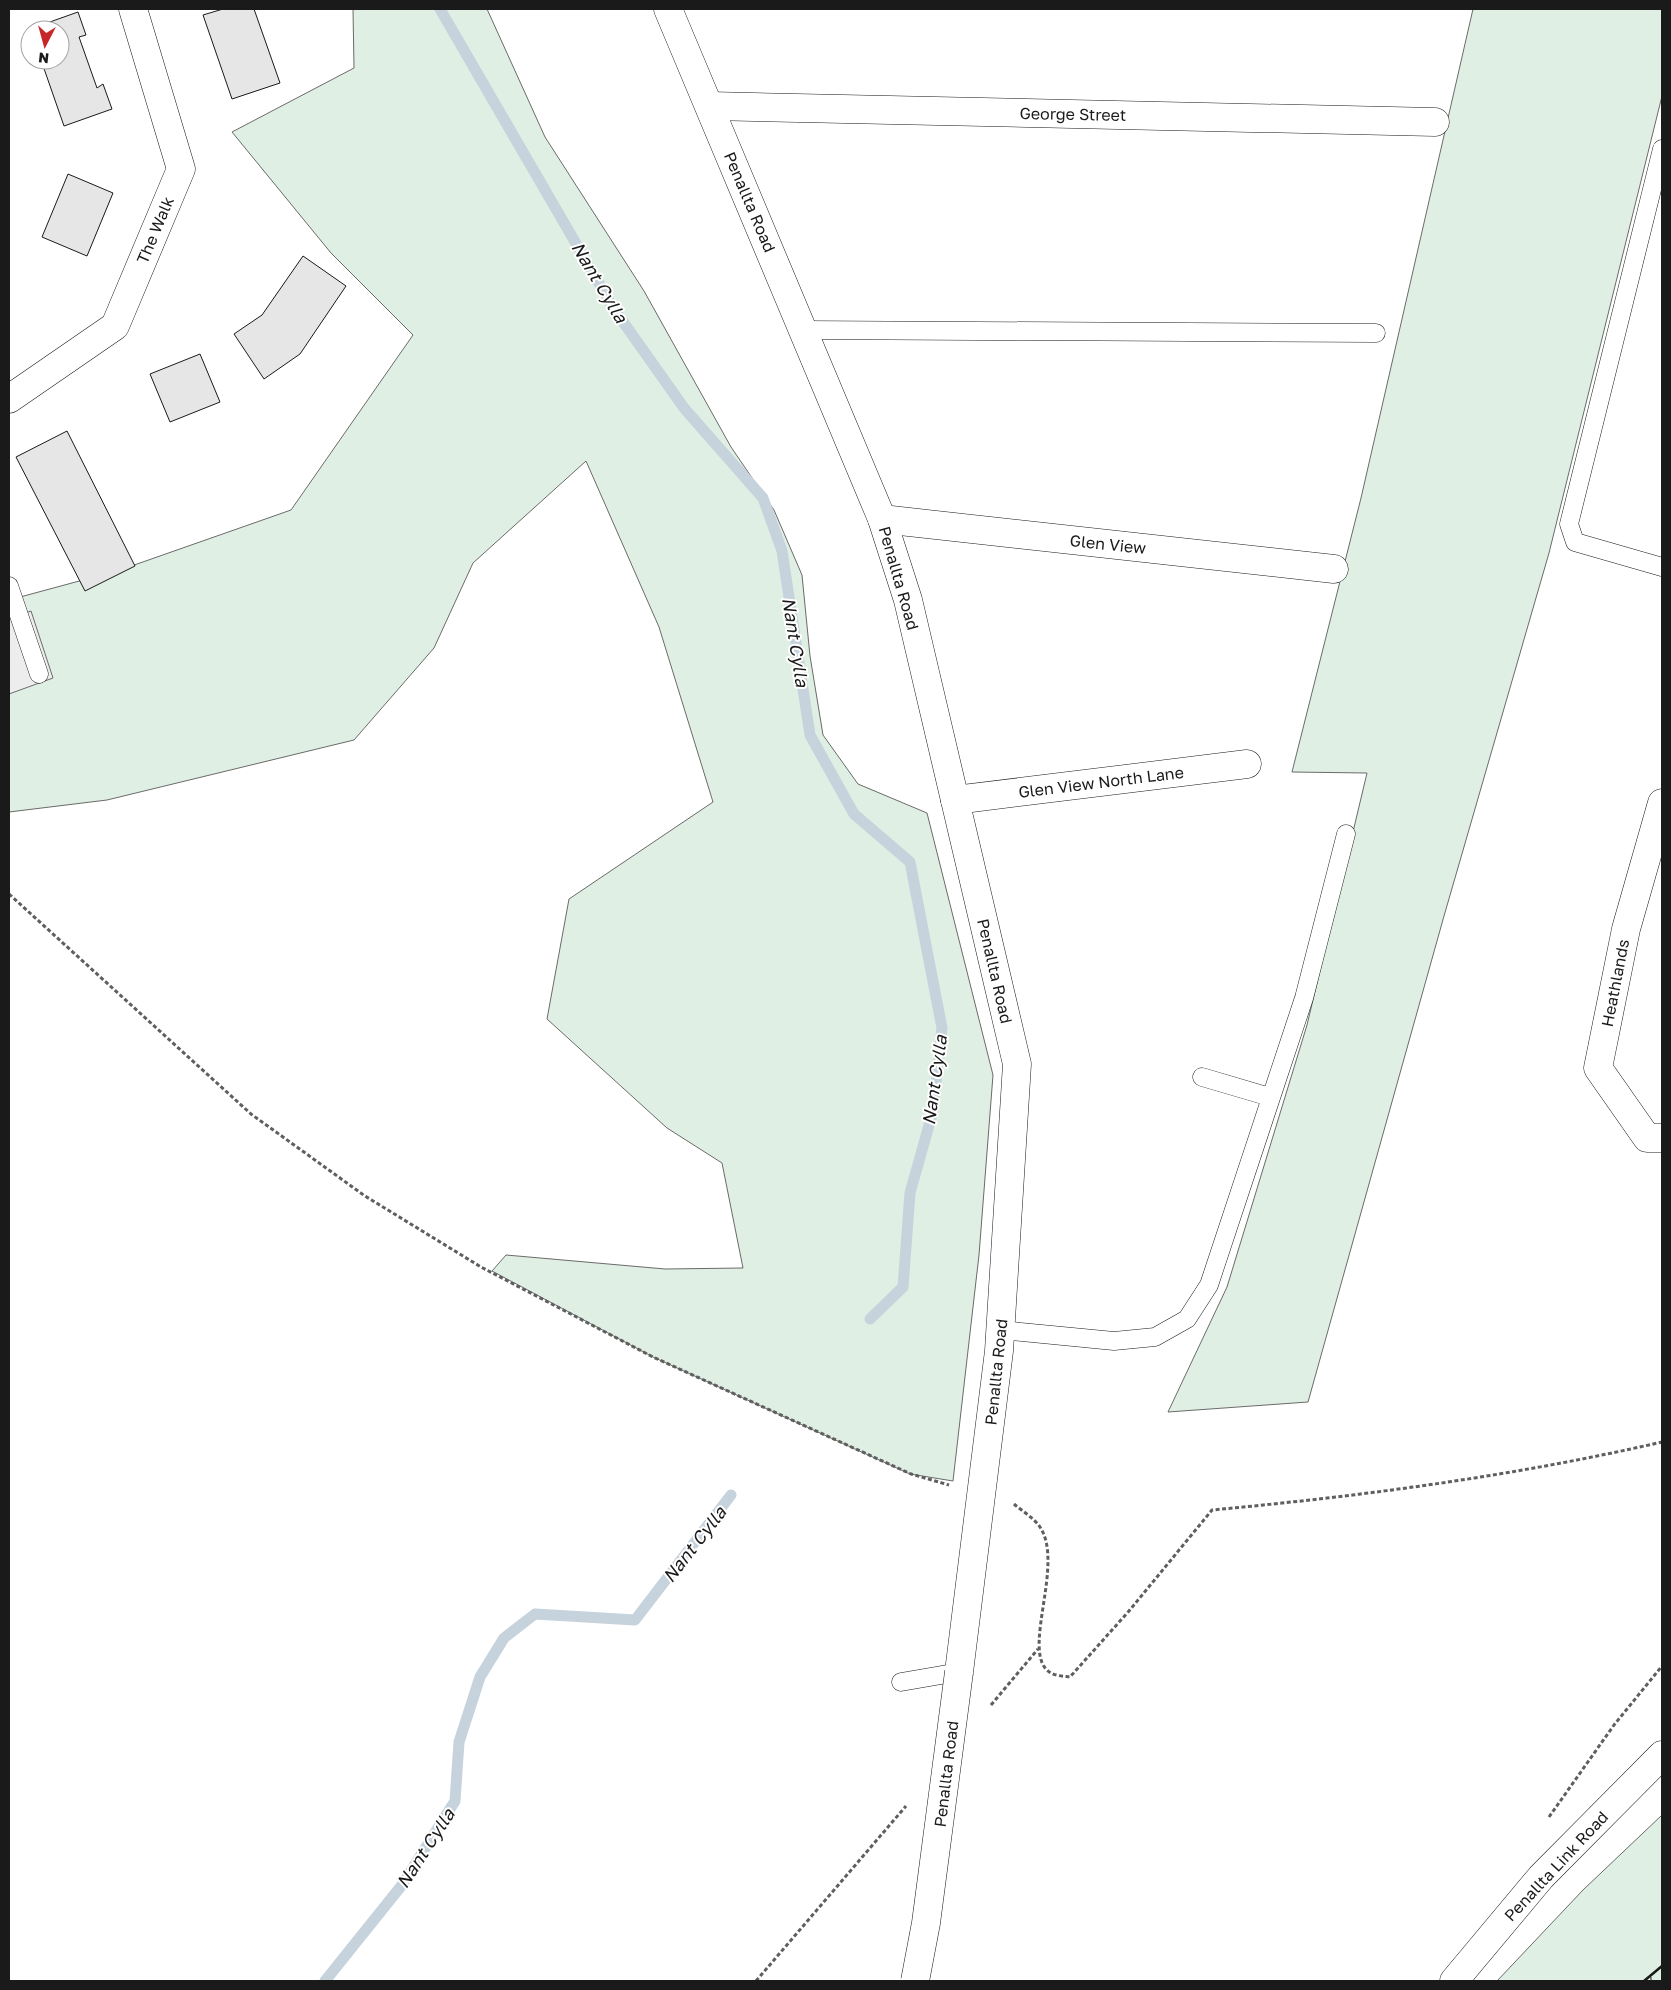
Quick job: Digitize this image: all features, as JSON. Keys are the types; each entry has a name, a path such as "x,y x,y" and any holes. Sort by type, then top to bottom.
{"street":[{"name":"The Walk","path":"9,399 115,326 180,170 133,9"},
{"name":"Penallta Road","path":"668,9 882,519 908,600 1017,1064 1001,1330 982,1495 926,1923 915,1981"},
{"name":"George Street","path":"710,106 1435,122"},
{"name":"Glen View","path":"882,519 1334,569"},
{"name":"Glen View North Lane","path":"955,800 1247,764"},
{"name":"Heathlands","path":"1662,803 1626,929 1598,1068 1647,1138 1662,1138"},
{"name":"Penallta Link Road","path":"1454,1981 1541,1878 1662,1755"}],"lane":[{"path":"1662,149 1569,524 1576,542 1662,567"},
{"path":"803,330 1376,333"},
{"path":"9,586 40,674"},
{"path":"1001,1330 1114,1341 1155,1337 1187,1319 1209,1285 1304,998 1346,834"},
{"path":"1202,1077 1270,1097"},
{"path":"901,1682 959,1672"}],"path":[{"path":"9,894 251,1114 365,1196 481,1267 652,1357 910,1474 982,1495 1009,1500 1040,1527 1047,1546 1047,1586 1038,1648 1045,1668 1055,1675 1070,1677 1129,1611 1212,1510 1402,1489 1585,1460 1662,1442"},
{"path":"989,1708 1038,1648"},
{"path":"1547,1821 1614,1725 1662,1666"},
{"path":"756,1981 908,1804"}],"green space":[{"path":"353,9 487,9 545,137 644,291 731,447 774,510 802,575 810,656 823,735 858,784 927,813 993,1075 979,1255 953,1481 910,1474 653,1357 492,1271 506,1255 665,1269 743,1268 722,1163 667,1128 547,1019 569,899 713,802 659,627 586,461 473,563 434,648 354,740 107,800 9,812 9,600 120,570 291,510 413,335 331,253 232,132 354,68"},
{"path":"1473,9 1662,9 1662,96 1549,553 1444,916 1308,1402 1168,1412 1227,1287 1307,1025 1367,773 1292,772 1361,498"},
{"path":"1662,1815 1662,1981 1497,1981 1583,1890"}],"shaded area":[{"path":"31,611 53,678 9,694 9,619"}],"building":[{"path":"223,9 254,9 280,83 232,99 203,15"},
{"path":"78,12 86,35 79,37 97,88 103,84 112,109 64,126 44,70 70,70 70,20 55,20"},
{"path":"68,174 113,193 87,256 42,237"},
{"path":"303,256 346,286 300,354 264,379 234,334 262,315"},
{"path":"200,354 220,402 170,422 150,374"},
{"path":"67,431 135,566 85,591 16,457"}],"waterway":[{"name":"Nant Cylla","path":"440,9 614,309 684,408 763,498 782,551 810,735 854,814 910,862 942,1028 933,1111 910,1193 903,1287 870,1319"},
{"name":"Nant Cylla","path":"325,1981 402,1885 455,1801 459,1742 480,1677 504,1638 535,1614 635,1620 731,1495"}],"wall":[{"path":"1644,1981 1662,1966"}]}
